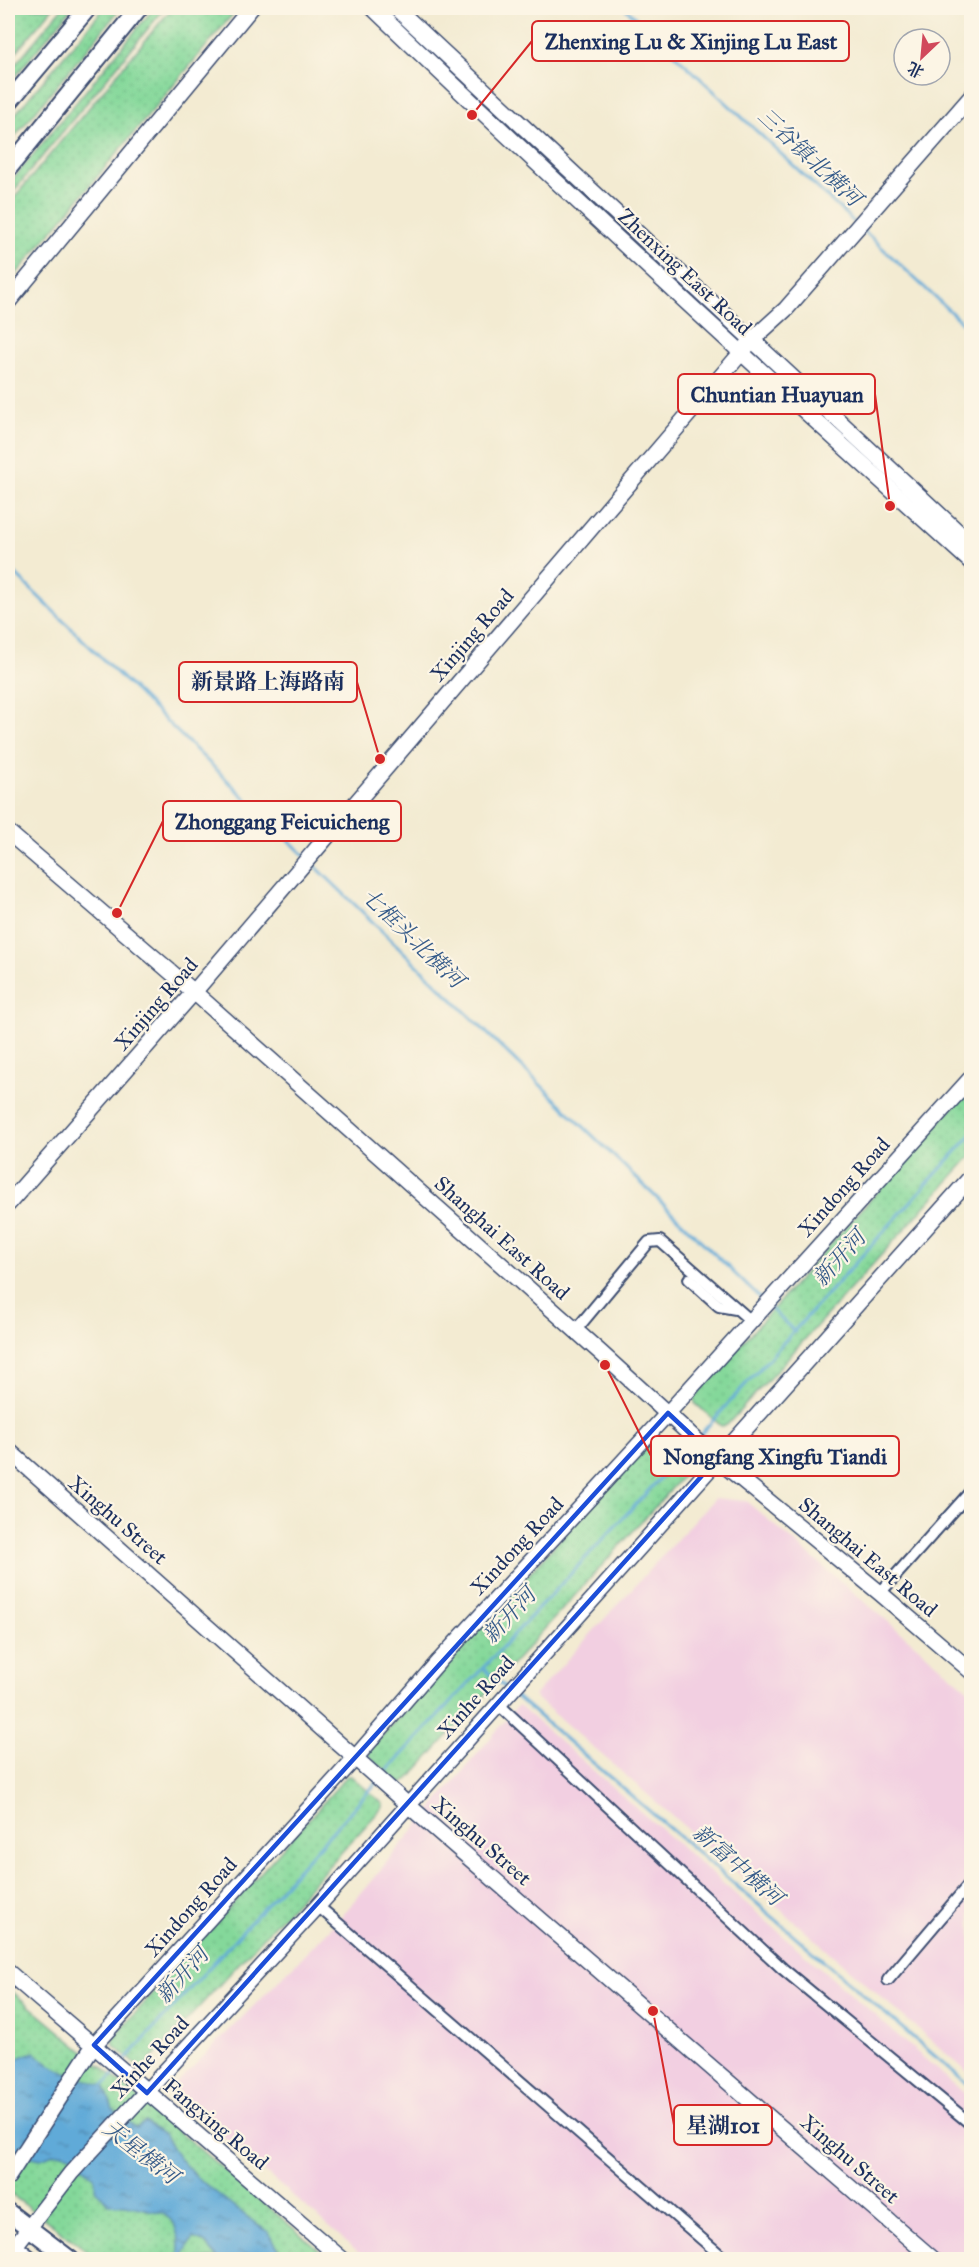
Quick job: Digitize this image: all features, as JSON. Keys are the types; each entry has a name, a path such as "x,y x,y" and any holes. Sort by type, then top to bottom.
{"main road":[{"path":"8,103 88,8"},
{"path":"8,169 140,8"},
{"path":"8,2212 71,2259"},
{"path":"10,2248 31,2259"}],"street":[{"path":"8,302 251,8"},
{"name":"Zhenxing East Road","path":"373,8 741,353 972,563"},
{"name":"Zhenxing East Road","path":"396,8 972,545"},
{"name":"Xinjing Road","path":"8,1204 194,992 753,339 786,309 972,96"},
{"name":"Shanghai East Road","path":"8,832 194,992 668,1413 717,1460 880,1593 972,1672"},
{"name":"Xindong Road","path":"8,2177 94,2045 356,1757 439,1661 668,1413 972,1077"},
{"name":"Xinhe Road","path":"10,2248 29,2228 71,2173 318,1906 972,1176"},
{"path":"575,1331 649,1242 660,1241 737,1309 753,1318"},
{"path":"689,1279 719,1306 737,1309"},
{"name":"Xinghu Street","path":"8,1450 408,1805 934,2259"},
{"path":"880,1593 972,1490"},
{"path":"506,1695 783,1969 972,2125"},
{"path":"888,1980 972,1881"},
{"path":"318,1906 726,2259"},
{"name":"Fangxing Road","path":"8,1972 343,2259"}],"highlighted area":[{"path":"668,1413 717,1459 147,2093 94,2045"}],"shaded area":[{"path":"715,1498 746,1501 971,1692 971,2075 534,1696"},
{"path":"518,1705 971,2099 971,2259 367,2259 169,2091 336,1923"}],"green space":[{"path":"8,8 53,8 8,62"},
{"path":"62,8 72,8 8,85 8,73"},
{"path":"104,8 121,8 8,145 8,123"},
{"path":"154,8 165,8 8,198 8,185"},
{"path":"172,8 238,8 8,284 8,205"},
{"path":"971,1087 971,1156 727,1425 721,1426 695,1403 694,1397"},
{"path":"654,1436 665,1439 676,1446 692,1466 407,1781 401,1784 369,1756 368,1751"},
{"path":"347,1776 351,1776 383,1804 383,1807 142,2069 114,2046 113,2038"},
{"path":"8,1988 330,2259 98,2259 8,2192"}],"water":[{"name":"天星横河","path":"34,2052 50,2065 84,2080 104,2085 113,2109 136,2128 145,2122 165,2136 178,2157 195,2176 268,2231 285,2259 218,2259 204,2242 193,2238 184,2253 185,2259 179,2259 179,2239 174,2223 163,2213 126,2205 108,2204 97,2191 94,2178 71,2155 53,2154 41,2159 8,2152 8,2055 18,2058"}],"waterway":[{"name":"三谷镇北横河","path":"625,8 854,222"},
{"name":"三谷镇北横河","path":"861,228 972,332"},
{"name":"七框头北横河","path":"8,567 305,856"},
{"name":"七框头北横河","path":"312,863 763,1301"},
{"name":"新开河","path":"698,1437 972,1134"},
{"name":"七框头北横河","path":"770,1308 795,1332"},
{"name":"新开河","path":"383,1775 692,1444"},
{"name":"新富中横河","path":"483,1668 506,1688"},
{"name":"新富中横河","path":"513,1694 972,2088"},
{"name":"新开河","path":"122,2064 377,1782"},
{"name":"新开河","path":"102,2087 116,2072"}],"place":[{"name":"Zhenxing Lu & Xinjing Lu East","path":"472,115"},
{"name":"Chuntian Huayuan","path":"890,506"},
{"name":"新景路上海路南","path":"380,759"},
{"name":"Zhonggang Feicuicheng","path":"117,913"},
{"name":"Nongfang Xingfu Tiandi","path":"605,1365"},
{"name":"星湖101","path":"653,2011"}]}
